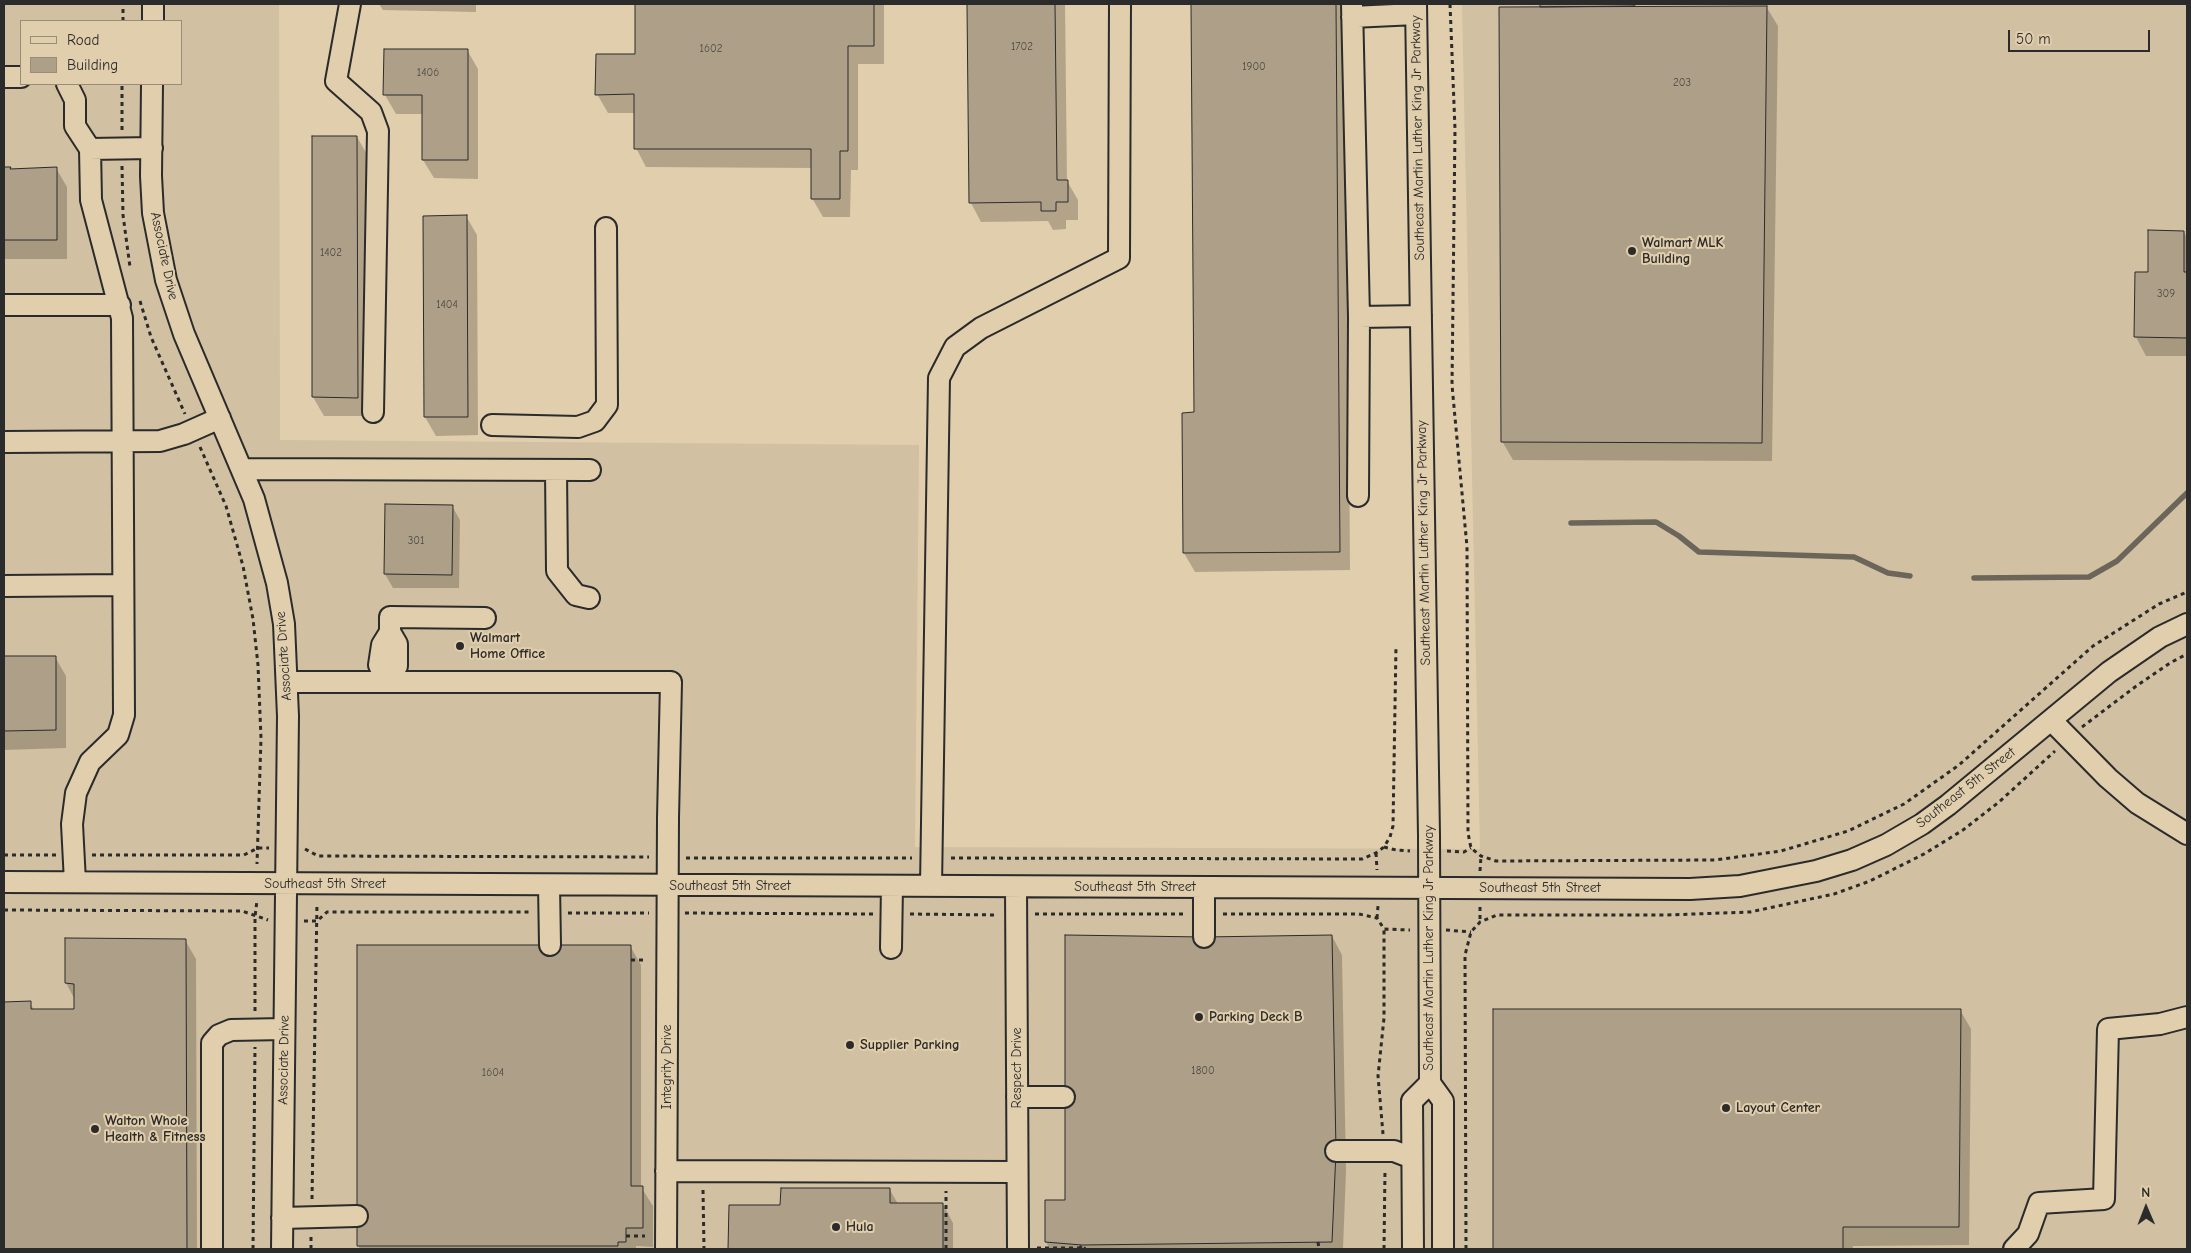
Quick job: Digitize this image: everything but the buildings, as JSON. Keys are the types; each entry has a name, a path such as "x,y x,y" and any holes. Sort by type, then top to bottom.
{"street":[{"path":"152,20 153,4"},
{"path":"350,4 336,81 371,112 378,131 373,412"},
{"path":"931,886 939,378 956,347 981,328 1119,258 1120,4"},
{"path":"1358,496 1359,317 1352,10 1416,9"},
{"name":"Southeast Martin Luther King Jr Parkway","path":"1416,9 1430,888 1430,1083 1443,1102 1443,1249"},
{"path":"4,78 20,77"},
{"path":"68,85 75,100 75,126 90,149 90,200 122,318 124,716 118,735 90,762 76,792 72,824 75,882"},
{"name":"Associate Drive","path":"152,85 153,213 166,280 184,334 254,499 277,583 284,624 288,682 282,1249"},
{"path":"90,149 152,148"},
{"path":"492,425 578,427 594,421 607,405 606,228"},
{"path":"4,305 120,305"},
{"path":"1359,317 1421,316"},
{"path":"4,442 160,441 184,434 220,418"},
{"path":"242,469 590,470"},
{"path":"556,470 557,571 576,595 589,598"},
{"path":"4,586 123,584"},
{"path":"288,682 387,682 398,666 397,644 390,632 390,617 485,618"},
{"name":"Southeast 5th Street","path":"4,882 1690,889 1740,886 1816,871 1852,860 1886,845 1922,824 2109,672 2160,637 2187,624"},
{"name":"Integrity Drive","path":"387,682 671,682 666,1249"},
{"path":"2051,720 2108,778 2137,803 2187,834"},
{"path":"549,885 550,945"},
{"path":"891,948 892,886"},
{"name":"Respect Drive","path":"1016,886 1016,1172 1027,1249"},
{"path":"1204,887 1204,937"},
{"path":"2014,1249 2028,1234 2039,1203 2104,1199 2108,1029 2160,1024 2187,1016"},
{"path":"212,1249 212,1043 219,1034 231,1030 284,1029"},
{"name":"Southeast Martin Luther King Jr Parkway","path":"1413,1249 1412,1101 1430,1083"},
{"path":"1017,1096 1064,1097"},
{"path":"1336,1151 1394,1151 1412,1158"},
{"path":"666,1171 1016,1172"},
{"path":"282,1218 357,1216"}],"path":[{"path":"123,4 123,20"},
{"path":"1450,4 1455,129 1452,385 1467,548 1468,833 1472,848 1481,856 1496,861 1716,860 1781,851 1848,831 1904,804 1952,771 2094,646 2160,604 2187,592"},
{"path":"122,85 122,132"},
{"path":"122,165 123,215 132,274"},
{"path":"137,292 151,337 182,409"},
{"path":"201,450 226,506 243,566 253,619 258,665 261,738 257,863"},
{"path":"682,858 1362,859 1384,847 1390,837 1393,826 1396,646"},
{"path":"2093,717 2170,663 2187,654"},
{"path":"1384,847 1396,850"},
{"path":"96,855 244,855 258,848 269,848"},
{"path":"1464,852 1472,848"},
{"path":"305,849 318,856 652,858"},
{"path":"1376,853 1377,867"},
{"path":"4,854 54,855"},
{"path":"318,856 318,862"},
{"path":"1480,867 1481,856"},
{"path":"638,857 638,862"},
{"path":"696,858 696,866"},
{"path":"252,1249 255,917 257,904"},
{"path":"696,912 697,904"},
{"path":"317,922 327,912 640,913 638,905"},
{"path":"312,1205 315,934 317,906"},
{"path":"4,910 242,911 269,921"},
{"path":"1376,918 1378,910"},
{"path":"682,913 879,914"},
{"path":"1480,913 1480,922"},
{"path":"906,914 1002,915"},
{"path":"1031,915 1187,914"},
{"path":"1221,914 1359,914 1376,918 1384,930 1384,1018 1378,1076 1384,1143"},
{"path":"1466,1249 1465,955 1471,932 1480,922 1497,915 1715,914"},
{"path":"308,921 317,922"},
{"path":"1384,930 1399,930"},
{"path":"1463,931 1471,932"},
{"path":"630,960 643,960"},
{"path":"1384,1249 1385,1169"},
{"path":"703,1190 704,1249"},
{"path":"946,1190 946,1249"},
{"path":"311,1249 312,1229"},
{"path":"626,1236 644,1236"},
{"path":"1318,1242 1319,1249"},
{"path":"1027,1249 1079,1249 1082,1245 1085,1249"}],"shaded area":[{"name":"Walmart Home Office","path":"4,4 279,4 280,440 919,445 915,847 1480,849 1462,4 2187,4 2187,1249 4,1249"}],"waterway":[{"path":"1974,578 2089,577 2117,561 2187,493"},
{"path":"1571,523 1656,522 1679,536 1699,552 1854,557 1888,573 1910,576"}],"place":[{"name":"Walmart MLK Building","path":"1632,251"},
{"name":"Walmart Home Office","path":"460,646"},
{"name":"Parking Deck B","path":"1199,1017"},
{"name":"Supplier Parking","path":"850,1045"},
{"name":"Layout Center","path":"1726,1108"},
{"name":"Walton Whole Health & Fitness","path":"95,1129"},
{"name":"Hula","path":"836,1227"}]}
